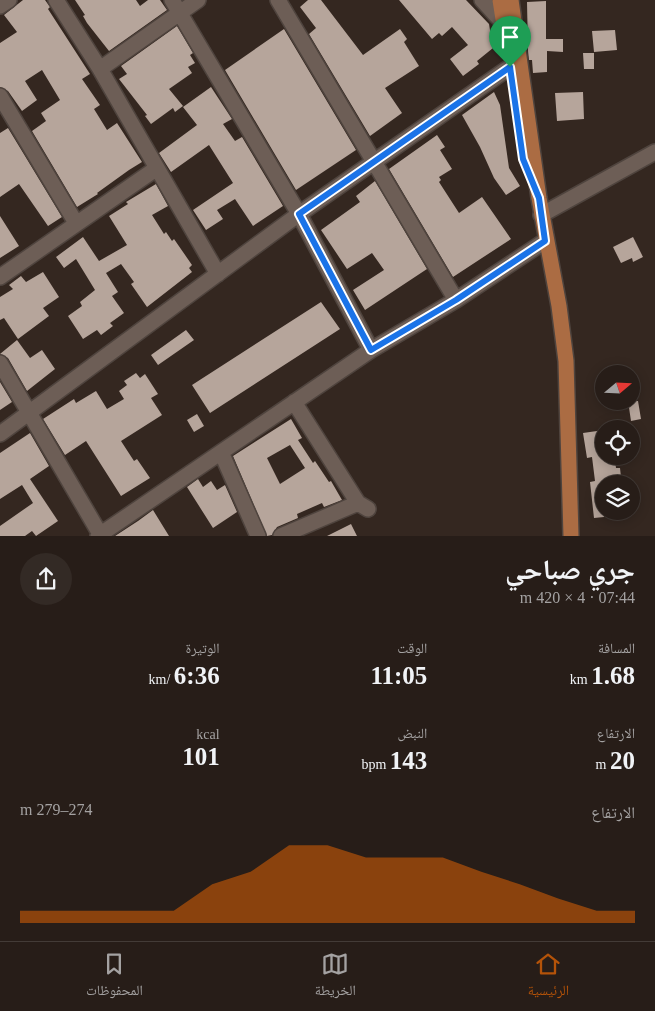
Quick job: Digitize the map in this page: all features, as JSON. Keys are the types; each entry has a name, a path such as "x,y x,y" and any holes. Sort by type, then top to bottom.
{"main road":[{"path":"500,0 559,306 566,360 571,536"},
{"path":"511,0 512,57"}],"street":[{"path":"0,6 9,0"},
{"path":"56,0 100,70 218,274"},
{"path":"100,70 176,7 198,0"},
{"path":"278,0 456,300"},
{"path":"482,0 503,23"},
{"path":"176,7 299,214 371,350"},
{"path":"0,434 299,214 374,162 512,57"},
{"path":"0,96 5,118 76,223"},
{"path":"542,216 655,152"},
{"path":"0,277 157,168"},
{"path":"0,363 106,534 221,452 371,350 456,300 545,241"},
{"path":"281,536 363,506 294,402"},
{"path":"221,452 258,536"}],"building":[{"path":"23,0 45,0 50,7 48,9 90,74 82,79 100,105 94,109 107,130 117,123 142,162 77,207 32,131 46,121 41,113 60,100 42,70 25,81 37,100 22,111 8,91 0,87 0,43 17,32 4,15"},
{"path":"75,0 136,0 140,6 148,0 160,0 167,10 109,51 87,23 83,16 85,15"},
{"path":"308,0 321,0 363,55 400,29 407,39 404,42 419,66 385,88 402,113 370,136 309,34 316,28 300,7"},
{"path":"399,0 466,0 489,24 493,48 477,61 479,64 463,76 450,59 468,45 452,27 442,36 439,33 432,39"},
{"path":"546,1 546,39 563,39 563,52 547,51 547,72 533,73 532,60 529,60 528,51 527,2"},
{"path":"177,26 193,53 190,55 195,63 188,67 192,73 169,89 183,106 175,112 173,108 151,124 145,116 147,115 119,79 127,74 121,66"},
{"path":"284,29 356,150 296,190 225,70"},
{"path":"615,30 617,50 594,52 592,31"},
{"path":"583,53 594,53 594,69 584,69"},
{"path":"211,87 232,119 223,124 235,141 242,137 283,206 253,226 235,199 217,210 223,219 206,230 193,210 233,183 209,145 171,172 159,153 197,125 183,107"},
{"path":"494,92 500,105 509,168 520,186 506,195 494,178 480,147 462,115"},
{"path":"583,92 584,119 557,121 555,93"},
{"path":"8,128 62,217 48,226 19,184 0,197 0,133"},
{"path":"437,135 445,147 440,150 452,169 439,177 441,180 439,182 459,213 482,197 511,239 453,277 389,169"},
{"path":"375,181 427,269 365,310 353,290 384,270 372,253 347,269 321,230 360,202 356,196"},
{"path":"156,184 168,206 152,215 164,234 166,232 172,241 174,239 192,265 189,268 192,272 147,307 131,284 134,282 121,264 106,273 118,292 112,296 124,313 110,323 113,326 101,335 97,330 83,339 68,316 82,306 80,302 95,290 76,259 64,268 56,257 83,237 99,261 127,245 109,216 128,204 126,202"},
{"path":"0,216 19,246 0,258"},
{"path":"633,237 643,257 633,262 632,258 621,263 613,247"},
{"path":"43,272 59,297 43,308 49,316 18,339 4,318 0,320 0,297 13,289 9,285 21,276 26,282"},
{"path":"321,302 340,329 210,413 192,385"},
{"path":"186,330 194,340 158,365 151,355"},
{"path":"17,340 30,358 42,350 55,369 27,391 8,358 0,354"},
{"path":"136,373 140,378 145,374 158,394 151,398 162,415 121,441 134,461 137,459 150,478 121,496 86,441 65,455 43,419 74,399 76,403 96,391 107,409 124,399 119,391 127,385 124,381"},
{"path":"0,382 12,402 0,410"},
{"path":"629,410 640,410 641,419 631,420"},
{"path":"197,414 204,426 194,432 187,420"},
{"path":"291,419 302,438 298,440 313,463 315,461 329,482 331,481 342,500 324,507 322,503 297,514 298,518 277,527 272,535 267,536 233,456","holes":["290,445 305,468 280,484 267,458"]},
{"path":"595,431 595,465 616,465 616,468 620,468 621,475 595,475 595,481 592,457 587,458 583,433"},
{"path":"30,433 49,466 30,479 58,521 36,536 32,531 25,536 0,536 0,526 33,503 22,485 0,499 0,453"},
{"path":"198,479 203,487 211,481 217,490 225,485 237,512 213,528 187,487"},
{"path":"595,481 595,518 594,518 590,482"},
{"path":"153,510 169,536 115,536 138,521"},
{"path":"351,524 357,536 327,536"}],"route":[{"path":"510,67 523,159 539,198 545,241 456,300 371,350 299,214 510,67"}]}
